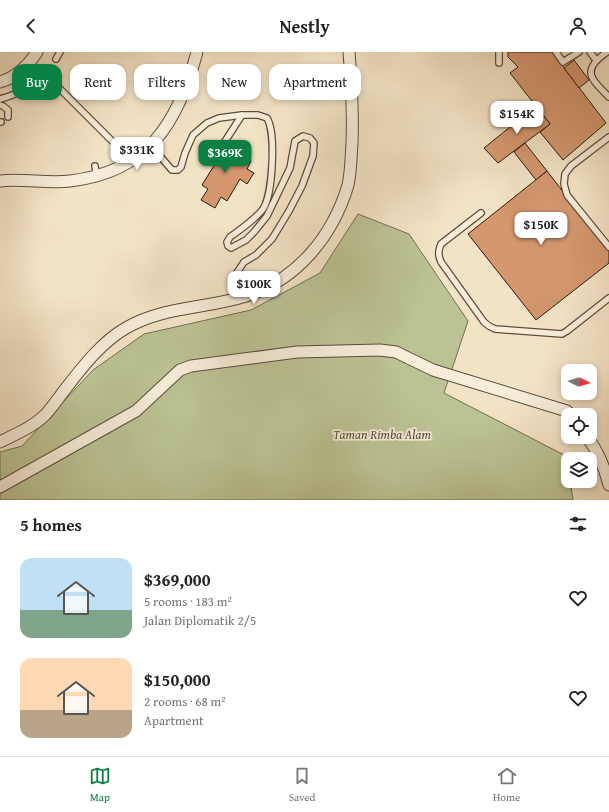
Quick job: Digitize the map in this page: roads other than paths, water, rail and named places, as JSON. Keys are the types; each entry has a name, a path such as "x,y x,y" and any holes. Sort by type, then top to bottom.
{"street":[{"path":"0,82 14,77 23,70 31,62 37,52"},
{"path":"0,181 69,181 96,171 121,167 132,161 151,146 166,128 186,87 197,52"},
{"path":"0,442 30,426 46,413 95,354 112,338 126,328 144,318 162,313 246,296 266,288 301,265 318,246 331,224 340,206 348,184 351,155 352,84 349,52"},
{"path":"0,487 136,411 180,370 191,366 297,352 380,350 396,352 433,370 561,409"},
{"path":"592,444 605,472 609,486"}],"lane":[{"path":"56,59 60,52"},
{"path":"499,52 499,63"},
{"path":"556,52 563,62 579,52"},
{"path":"590,52 596,60"},
{"path":"607,52 596,60 592,65 591,72 592,79 609,97"},
{"path":"0,99 10,97 22,90 40,75 46,74 132,161"},
{"path":"0,106 6,108 8,117"},
{"path":"151,146 172,170 178,170 181,167 193,135 207,123 219,118 242,115 258,115 267,118 271,124 273,167 263,208 230,237 227,242 228,246 231,248 246,240 267,216 290,168 295,141 303,136 310,138 314,143 313,156 302,186 272,239 256,254 244,262 236,274 237,285 246,296"},
{"path":"222,146 242,115"},
{"path":"609,137 571,166 565,174 564,184 567,195 609,247"},
{"path":"481,213 441,244 438,250 438,255 441,262 484,322 489,326 495,328 562,334 609,298"}],"park label":[{"name":"Taman Rimba Alam","path":"382,434"}]}
